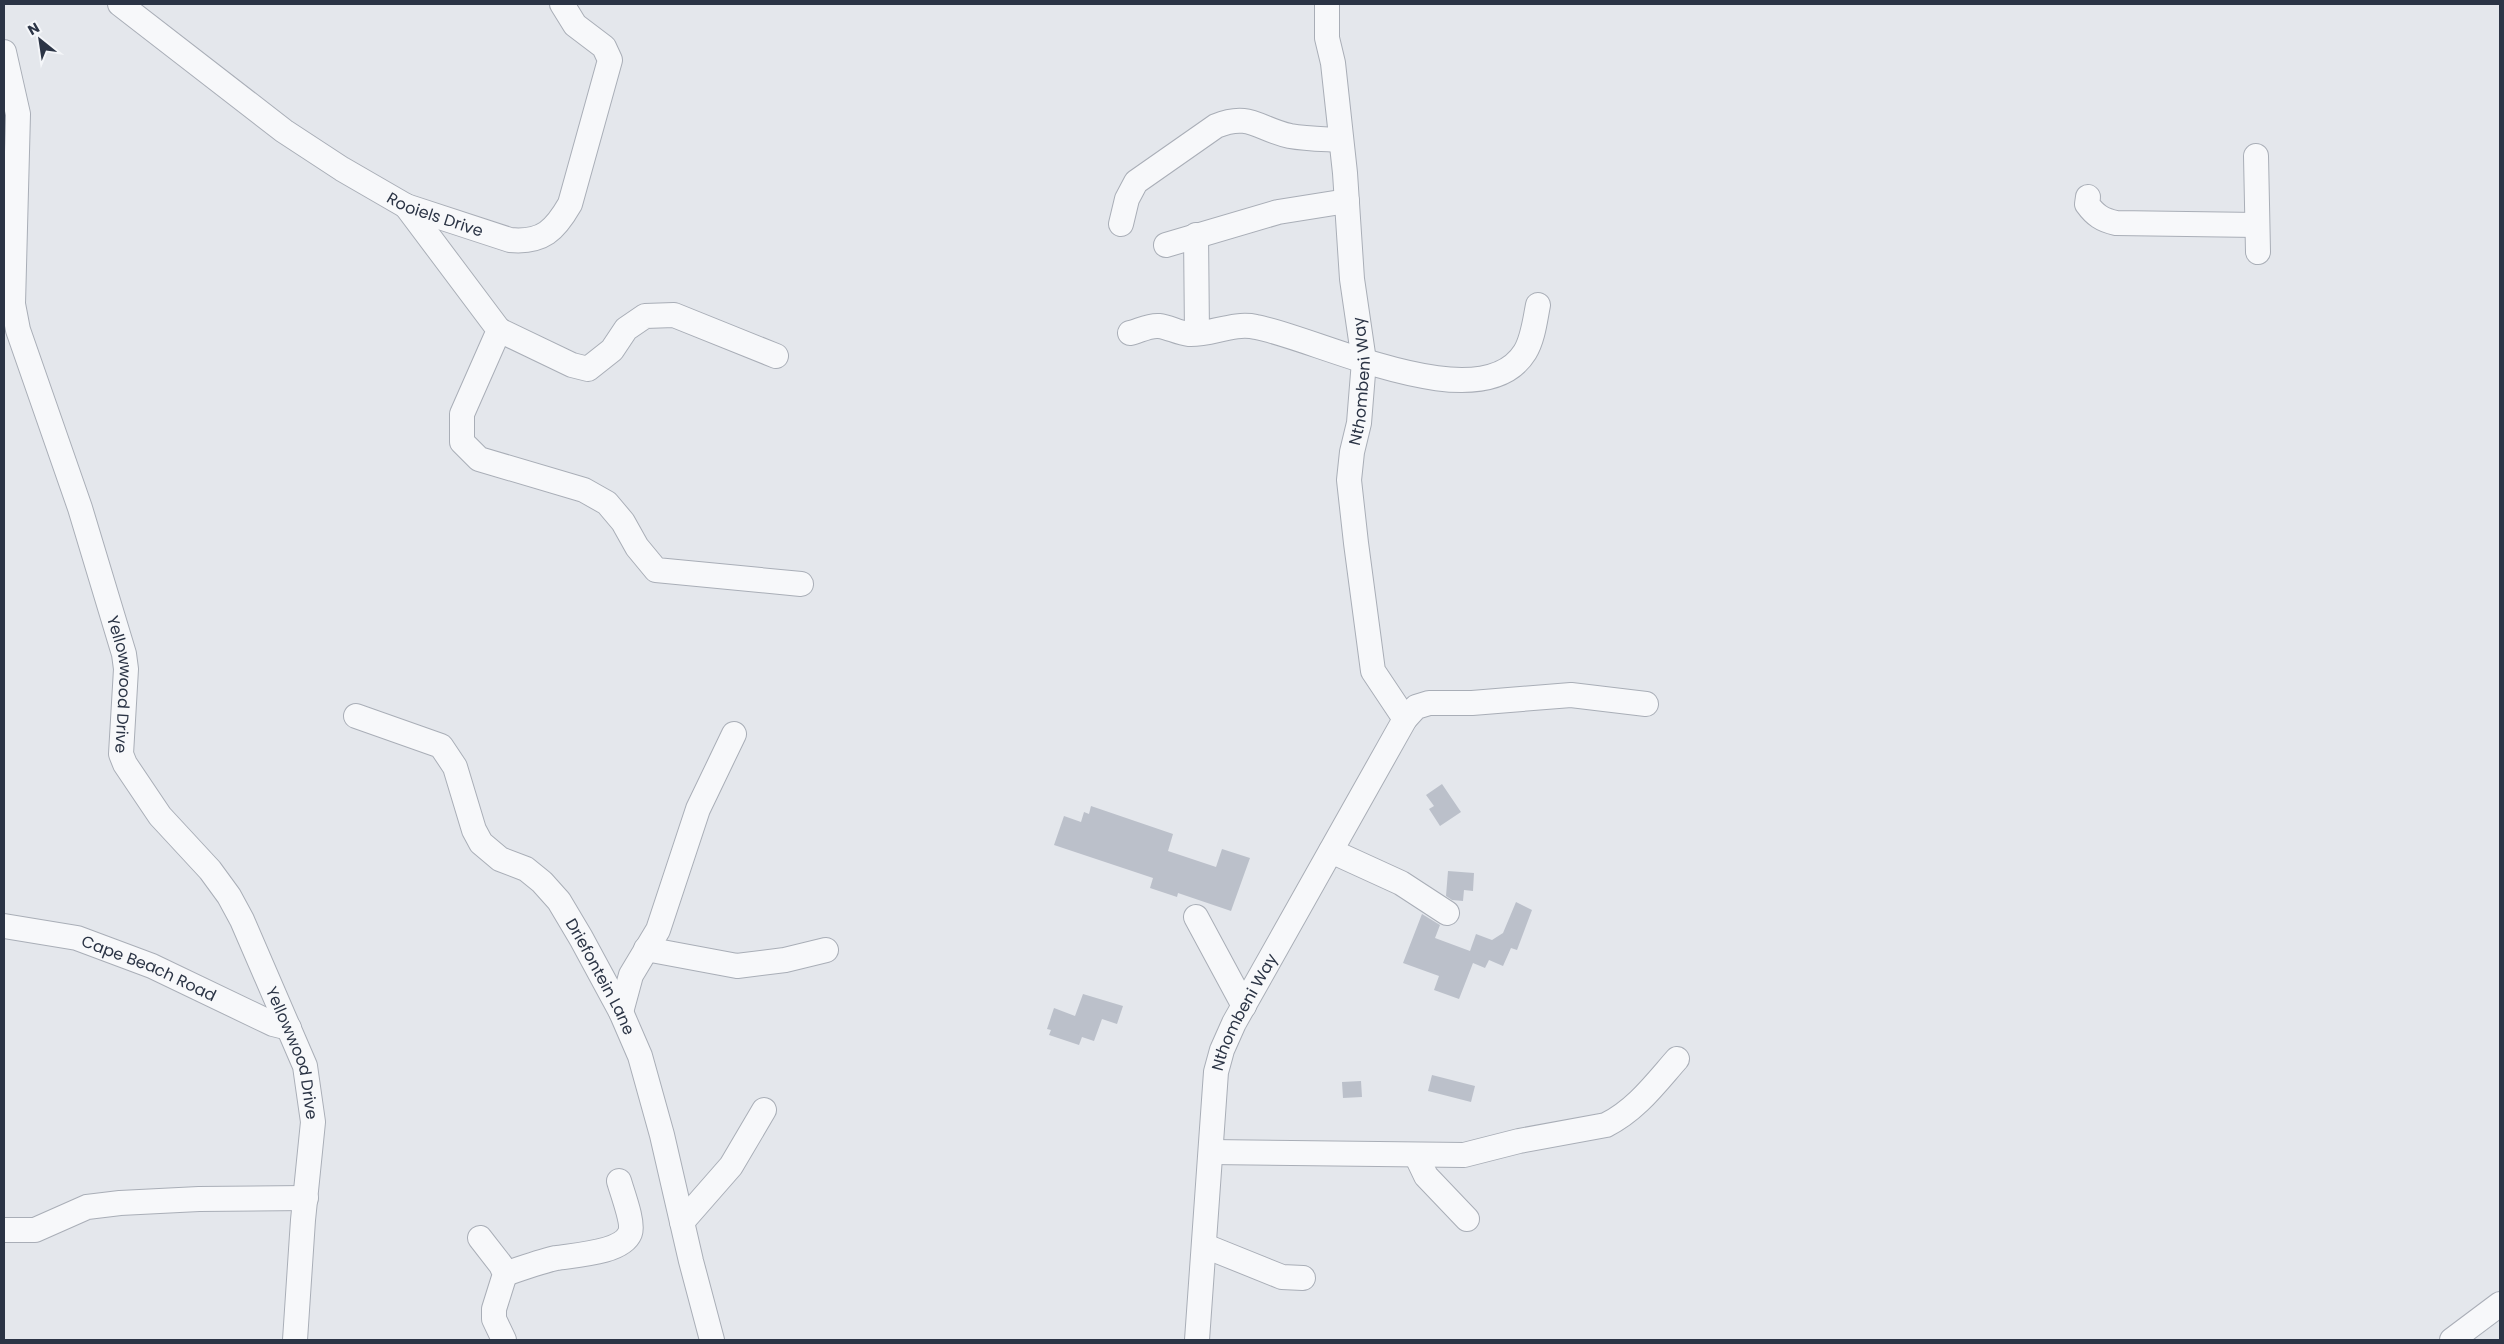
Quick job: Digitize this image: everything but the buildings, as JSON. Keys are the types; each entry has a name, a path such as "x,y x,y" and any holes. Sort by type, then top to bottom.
{"street":[{"name":"Rooiels Drive","path":"120,4 284,131 342,169 406,206 510,240 532,239 546,234 558,225 570,204 610,60 604,47 575,25 562,4"},
{"name":"Nthombeni Way","path":"1327,4 1327,38 1333,62 1347,201 1352,279 1364,361 1359,423 1352,452 1349,480 1369,657 1373,671 1405,719"},
{"name":"Yellowwood Drive","path":"4,52 18,114 13,304 18,330 80,508 124,654 126,668 122,754 125,764 160,816 210,870 229,896 242,920 305,1066 312,1103 313,1122 295,1340"},
{"path":"1120,224 1127,199 1136,182 1216,126 1229,121 1246,120 1291,136 1341,140"},
{"path":"2256,156 2258,252"},
{"path":"2088,197 2087,204 2093,213 2104,220 2116,223 2257,225"},
{"path":"1166,245 1278,212 1347,201"},
{"path":"406,206 499,330 572,366 588,369 612,350 626,329 644,316 674,315 776,356"},
{"path":"1196,235 1196,333"},
{"path":"1130,333 1153,326 1189,334 1230,327 1256,327 1364,361 1425,377 1468,382 1480,380 1508,368 1525,352 1538,305"},
{"path":"499,330 462,414 462,442 479,459 584,490 607,503 622,522 637,548 656,570 801,584"},
{"name":"Nthombeni Way","path":"1197,1340 1212,1152 1216,1072 1222,1050 1244,1006 1405,719 1416,707 1429,703 1472,703 1571,695 1646,704"},
{"name":"Driefontein Lane","path":"356,716 441,746 455,767 474,830 481,842 500,859 526,869 542,882 559,901 621,1012 640,1056 662,1135 712,1340"},
{"path":"621,1012 628,982 658,930 698,809 734,734"},
{"path":"1331,851 1401,883 1447,913"},
{"path":"1196,917 1244,1006"},
{"name":"Cape Beach Road","path":"4,926 77,938 152,966 273,1024 289,1028"},
{"path":"646,949 736,966 763,964 826,950"},
{"path":"1212,1152 1464,1155 1518,1141 1606,1125 1618,1119 1645,1097 1677,1059"},
{"path":"682,1222 731,1166 764,1110"},
{"path":"1416,1155 1426,1176 1467,1219"},
{"path":"505,1274 531,1265 603,1250 621,1243 630,1233 631,1225 619,1181"},
{"path":"4,1230 35,1230 87,1207 120,1203 200,1199 306,1198"},
{"path":"480,1238 501,1265 505,1274 494,1309 494,1319 504,1340"},
{"path":"1205,1246 1282,1277 1303,1278"},
{"path":"2452,1340 2500,1304"}]}
